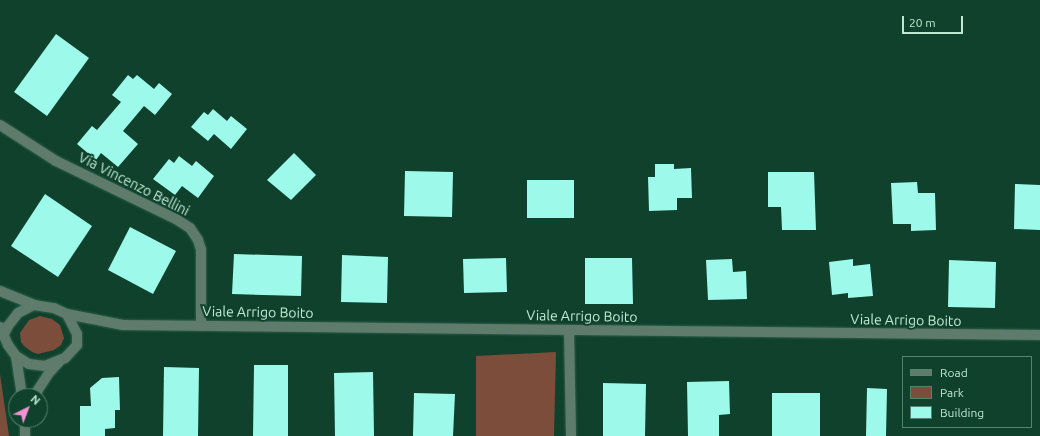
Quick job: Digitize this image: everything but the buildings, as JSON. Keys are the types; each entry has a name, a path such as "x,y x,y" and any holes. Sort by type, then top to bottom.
{"street":[{"name":"Via Vincenzo Bellini","path":"0,125 56,161 176,219 190,228 198,240 201,250 201,326"},
{"path":"0,291 34,305 54,308 67,314 74,326 78,340 72,352 49,373 39,388"},
{"path":"34,305 18,313 2,331 8,345 16,356 29,364 40,366 61,361"},
{"name":"Viale Arrigo Boito","path":"67,314 123,325 1040,336"},
{"path":"569,330 571,436"},
{"path":"16,356 21,388"}],"green space":[{"path":"40,316 52,319 60,325 64,338 61,345 54,350 38,354 32,352 24,346 21,342 20,333 29,320"},
{"path":"556,352 554,436 476,436 476,356"},
{"path":"0,374 9,436 0,436"}]}
